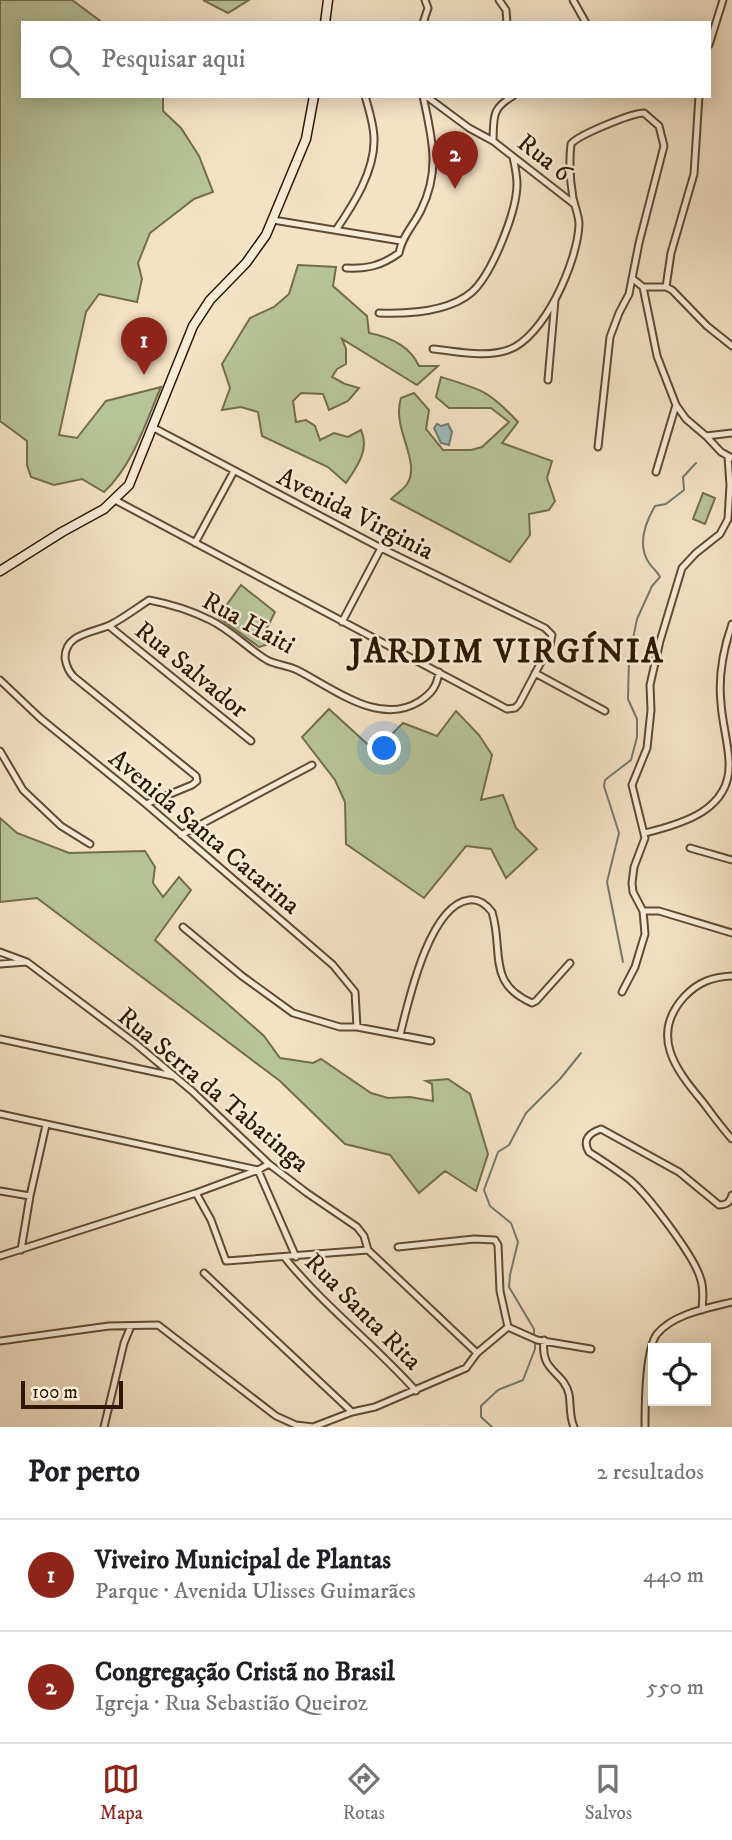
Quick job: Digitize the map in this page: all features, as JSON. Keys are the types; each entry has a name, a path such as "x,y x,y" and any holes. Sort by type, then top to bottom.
{"main road":[{"path":"325,21 328,0"},
{"path":"0,571 104,509 129,485 193,326 210,300 256,252 273,220 306,139 314,98"}],"street":[{"path":"423,21 428,8 425,0"},
{"path":"499,0 506,10 508,21"},
{"path":"573,0 585,21"},
{"path":"711,39 723,0"},
{"path":"336,230 360,189 373,152 373,128 366,98"},
{"path":"346,268 367,269 398,253 401,241 415,223 427,198 435,163 425,98"},
{"name":"Rua 6","path":"428,98 469,128 493,141 574,204"},
{"path":"493,141 496,108 510,98"},
{"path":"666,287 671,253 694,174 699,98"},
{"path":"433,349 485,354 507,351 527,339 555,298 576,249 579,222 574,204 571,144 625,117 644,113 659,126 664,146 639,243 629,295 610,337 598,447"},
{"path":"379,313 400,314 444,306 464,297 481,282 513,210 517,183 513,157"},
{"path":"273,220 401,241"},
{"path":"622,992 635,967 646,927 632,883 645,833 632,785 647,748 650,685 682,568 720,534 728,519 730,485 730,457 686,419 676,405 657,356 643,287 633,278"},
{"path":"643,287 666,287 707,327 732,346"},
{"path":"548,380 555,298"},
{"path":"656,472 676,405"},
{"name":"Avenida Virginia","path":"152,427 381,548 545,628 551,633 552,641 535,673"},
{"path":"706,436 732,433"},
{"path":"195,543 234,471"},
{"path":"115,500 507,709 514,708 535,673 605,711"},
{"path":"342,622 381,548"},
{"name":"Rua Haiti","path":"146,804 192,785 197,778 69,672 65,657 70,643 82,634 109,626 149,600 176,605 221,626 266,659 293,668 370,708 397,709 411,706 433,690 438,683 439,672"},
{"path":"645,833 686,821 705,811 718,800 727,785 730,773 720,693 722,659 732,624"},
{"name":"Rua Salvador","path":"109,626 251,741"},
{"name":"Avenida Santa Catarina","path":"0,680 40,718 146,804 345,977 355,992 357,1027"},
{"path":"723,723 732,725"},
{"path":"0,751 23,790 68,832 90,844"},
{"path":"181,835 312,765"},
{"path":"691,848 732,860"},
{"path":"400,1035 427,946 443,919 462,901 474,899 486,905 492,912 502,979 510,990 519,996 532,1003 536,1001 570,963"},
{"path":"643,911 659,911 732,933"},
{"path":"183,927 242,976 293,1013 340,1027 357,1027 431,1041"},
{"name":"Rua Serra da Tabatinga","path":"0,952 27,962 176,1077 269,1164 357,1227 365,1236 368,1250 477,1353"},
{"path":"0,964 27,962"},
{"path":"731,1139 681,1076 670,1050 668,1022 679,1003 698,984 732,976"},
{"path":"0,1039 176,1077"},
{"path":"0,1114 258,1170"},
{"path":"21,1250 46,1125"},
{"path":"702,1310 702,1283 699,1273 672,1231 630,1180 589,1152 585,1146 586,1139 592,1132 601,1129 679,1172 719,1205 730,1202 732,1195"},
{"path":"0,1256 196,1193 269,1164"},
{"path":"258,1170 296,1257"},
{"path":"0,1191 30,1196"},
{"path":"196,1193 211,1220 226,1261 243,1262 368,1250"},
{"path":"398,1247 495,1240 498,1245 500,1291 508,1326 528,1337 591,1349"},
{"name":"Rua Santa Rita","path":"285,1258 416,1391"},
{"path":"204,1273 352,1412"},
{"path":"645,1427 649,1356 655,1336 670,1323 732,1302"},
{"path":"0,1340 109,1326 158,1325 245,1394 289,1423 313,1427 352,1412 375,1407 466,1368 477,1353 508,1326"},
{"path":"104,1427 124,1343 131,1326"},
{"path":"541,1340 545,1360 568,1392 574,1427"}],"green space":[{"path":"0,0 72,0 100,21 21,21 21,98 163,98 163,111 181,128 199,156 213,192 194,199 150,233 138,263 142,279 137,302 99,294 86,312 59,435 77,438 106,401 161,387 131,457 104,492 82,479 54,485 31,477 27,465 27,441 0,421"},
{"path":"203,0 249,0 228,13"},
{"path":"298,265 336,267 333,286 367,316 369,333 405,348 419,366 438,366 417,385 342,339 346,349 346,364 337,369 332,377 359,388 348,401 329,410 323,394 301,393 293,401 296,422 306,420 315,426 320,440 334,433 348,437 361,430 363,451 346,483 328,467 262,436 258,412 241,407 222,410 230,388 222,364 250,318 274,307 289,294"},
{"path":"441,377 484,392 518,422 502,443 552,461 547,478 555,501 549,510 529,514 530,535 510,562 391,499 407,484 411,475 400,421 401,398 414,393 429,410 426,429 443,450 471,450 482,447 509,422 491,408 449,408 436,397"},
{"path":"703,493 715,498 705,524 693,519"},
{"path":"241,585 275,612 267,628 269,644 259,647 218,617"},
{"path":"329,709 375,751 403,723 437,736 456,711 479,735 492,755 481,800 503,795 516,828 537,849 506,878 491,849 466,846 424,898 346,844 345,802 335,780 302,737"},
{"path":"0,818 17,833 69,853 145,851 155,867 153,883 163,897 179,877 191,890 155,940 264,1036 280,1058 313,1063 321,1059 371,1093 388,1098 410,1097 433,1101 432,1084 426,1081 448,1079 470,1094 488,1154 476,1191 445,1171 419,1193 390,1155 345,1144 280,1081 37,898 0,902"}],"water":[{"path":"437,424 448,424 452,432 449,445 441,443 434,428"}],"waterway":[{"path":"623,962 607,882 619,833 604,786 605,780 631,760 637,737 637,719 628,699 629,658 637,619 652,586 660,577 649,563 643,549 646,527 655,506 666,504 684,490 683,477 696,463"},
{"path":"534,1335 534,1329 509,1287 518,1242 511,1223 490,1206 484,1190 498,1152 509,1145 526,1113 581,1053"},
{"path":"492,1427 481,1417 481,1406 498,1390 523,1380 535,1349 535,1341"}],"place":[{"name":"Congregação Cristã no Brasil","path":"455,189"},
{"name":"Viveiro Municipal de Plantas","path":"144,375"}],"district":[{"name":"JARDIM VIRGÍNIA","path":"507,650"}]}
